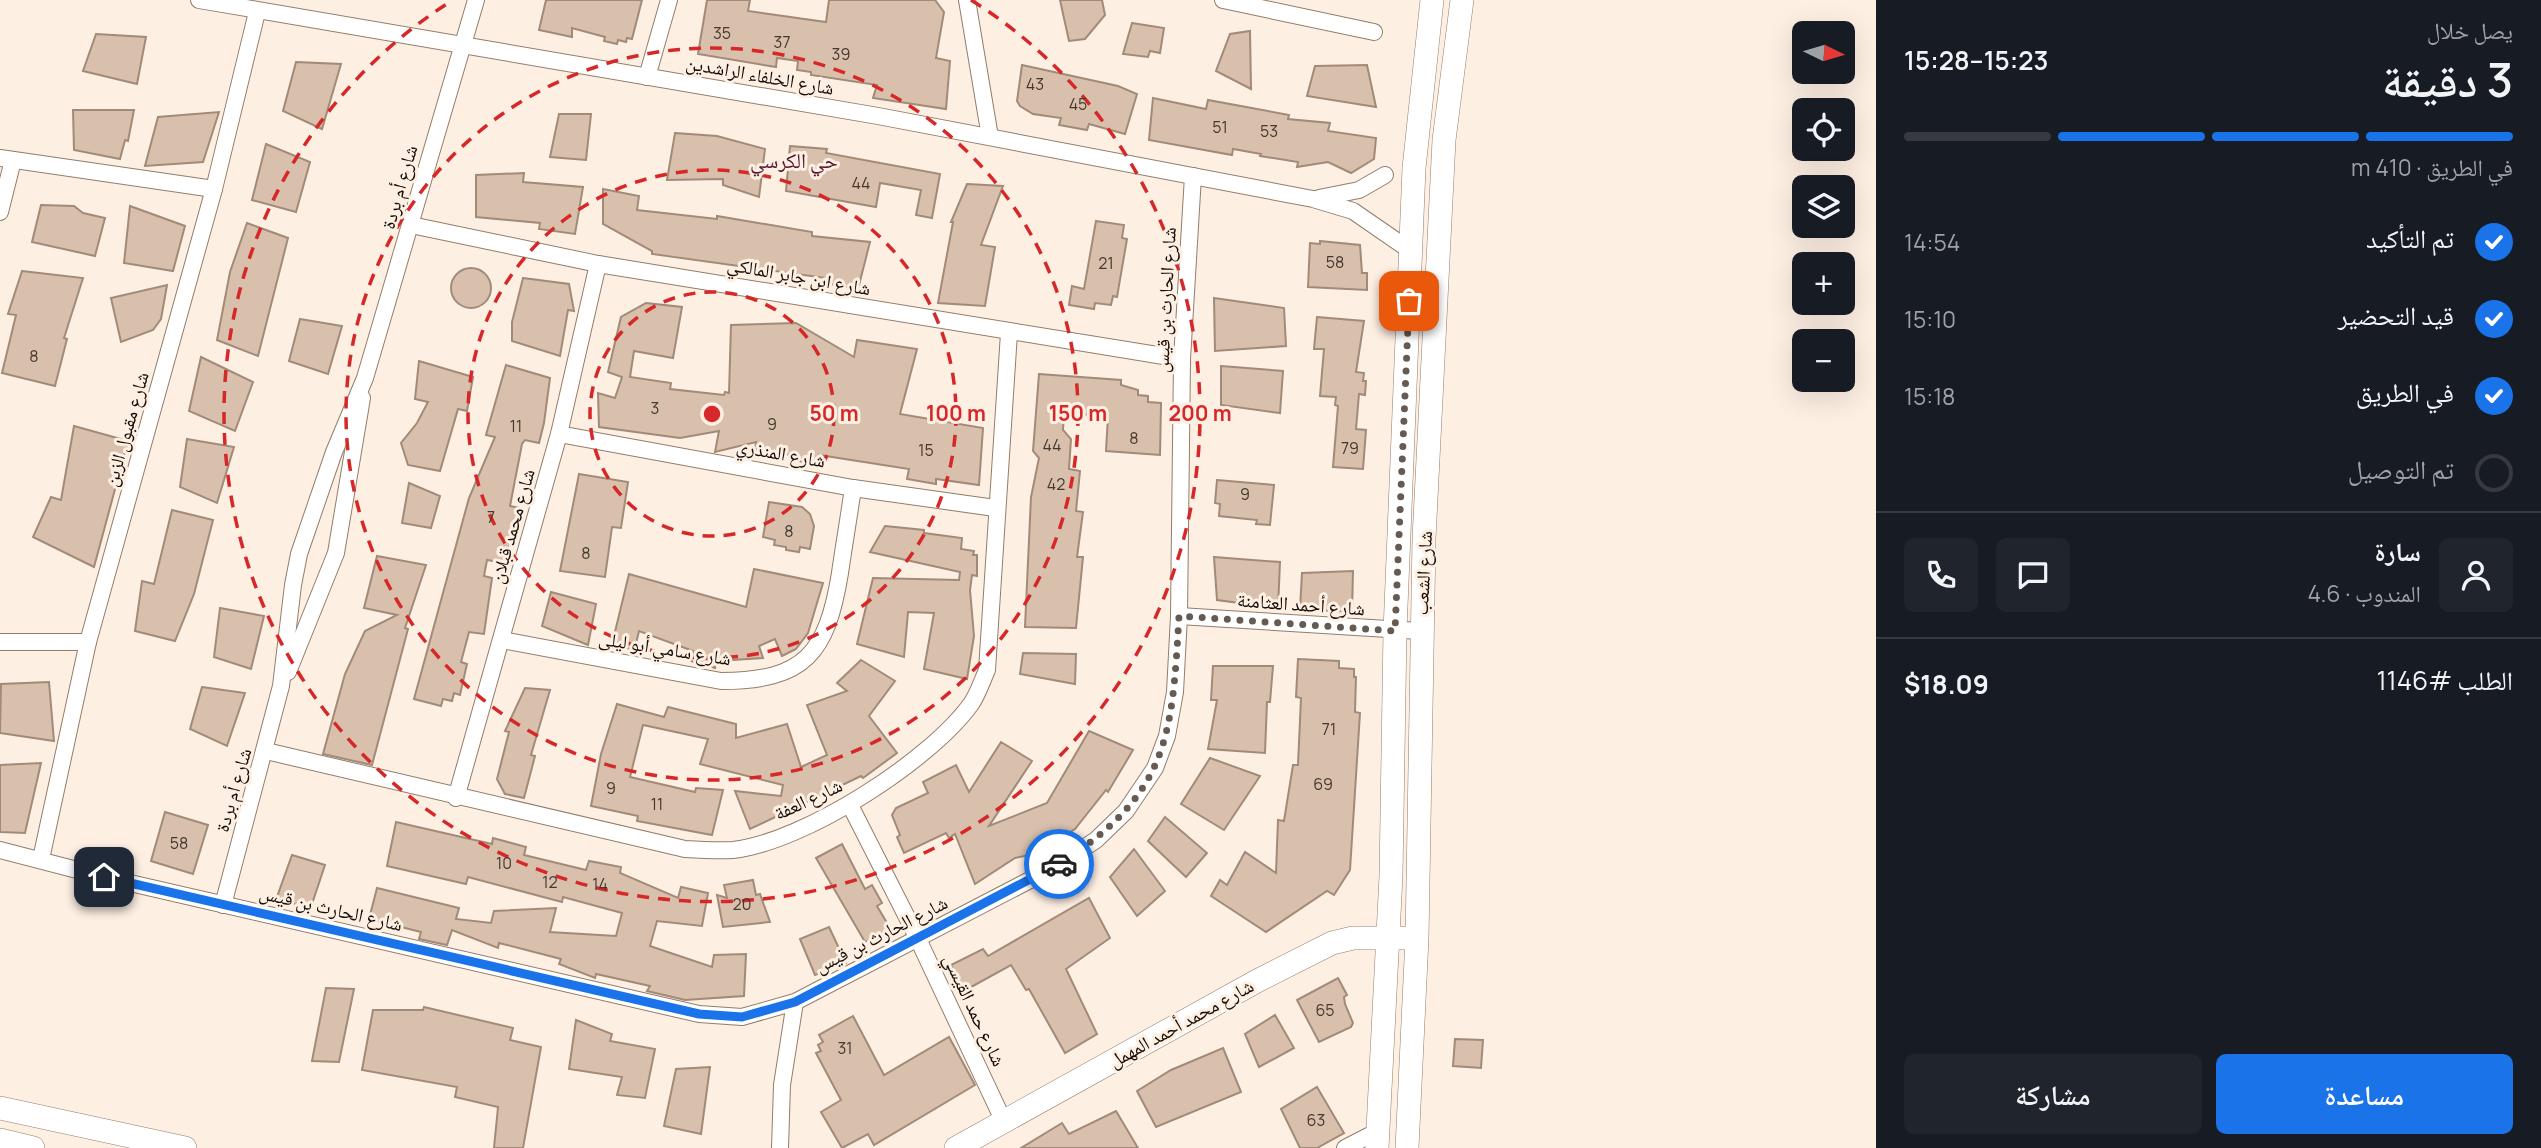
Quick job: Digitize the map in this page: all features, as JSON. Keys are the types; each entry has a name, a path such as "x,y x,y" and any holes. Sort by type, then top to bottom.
{"street":[{"name":"شارع الخلفاء الراشدين","path":"199,0 990,137 1313,200 1353,211 1411,251"},
{"path":"647,77 669,0"},
{"path":"967,0 990,137"},
{"name":"شارع الشعب","path":"1377,1139 1395,785 1395,631 1411,251 1417,132 1432,0"},
{"name":"شارع الشعب","path":"1407,1148 1417,939 1420,631 1444,140 1462,0"},
{"path":"1233,1 1374,32"},
{"name":"شارع أم بردة","path":"223,905 266,751 281,686 299,554 334,452 365,378 473,2"},
{"name":"شارع مقبول الزبن","path":"41,859 88,642 214,189 257,12"},
{"path":"0,212 7,159 214,189"},
{"name":"شارع الخلفاء الراشدين","path":"1313,200 1359,190 1385,175"},
{"name":"شارع الحارث بن قيس","path":"0,850 223,905 699,1014 742,1017 795,1002 1055,867 1096,841 1126,811 1155,768 1167,736 1175,692 1179,616 1182,359 1194,176"},
{"name":"شارع ابن جابر المالكي","path":"411,225 598,264 1009,333 1182,359"},
{"name":"شارع محمد قبلان","path":"456,798 559,434 598,264"},
{"name":"شارع العفة","path":"266,751 456,798 672,846 705,850 734,850 761,843 850,805 938,742 973,702 987,670 993,612 995,508 1009,333"},
{"name":"شارع أم بردة","path":"281,686 335,553 350,479 365,378"},
{"name":"شارع المنذري","path":"559,434 853,488 995,508"},
{"name":"شارع سامي أبو ليلى","path":"502,639 720,681 748,681 789,669 821,644 833,614 853,488"},
{"name":"شارع أحمد العثامنة","path":"1179,616 1420,631"},
{"path":"0,642 88,642"},
{"name":"شارع حمد القيسي","path":"850,805 918,939 1004,1122"},
{"name":"شارع محمد أحمد المهمل","path":"956,1148 1299,958 1332,943 1353,938 1417,939"},
{"path":"780,1148 782,1085 795,1002"},
{"path":"0,1108 186,1148"},
{"path":"1345,1148 1377,1139"},
{"path":"0,1140 33,1148"}],"building":[{"path":"546,0 642,0 632,39 627,38 626,42 618,40 617,44 604,41 605,37 572,28 572,37 539,30"},
{"path":"707,0 750,0 748,11 826,22 829,0 935,0 944,12 936,58 950,61 946,109 873,98 877,85 811,75 811,72 797,70 798,61 777,58 776,67 698,54"},
{"path":"1060,0 1102,0 1105,15 1085,39 1069,41"},
{"path":"1132,23 1164,28 1160,53 1150,51 1148,57 1123,54"},
{"path":"1250,31 1251,89 1216,71 1230,34"},
{"path":"96,34 146,37 137,84 83,71"},
{"path":"296,62 341,64 322,129 283,111"},
{"path":"1022,65 1118,86 1137,94 1125,134 1089,124 1087,130 1059,125 1061,118 1033,114 1020,106 1017,101"},
{"path":"1367,65 1376,107 1307,96 1315,66"},
{"path":"1153,98 1206,109 1208,100 1289,115 1288,119 1330,123 1328,131 1376,138 1374,159 1351,173 1328,162 1297,167 1298,162 1260,156 1261,154 1233,149 1232,155 1149,140"},
{"path":"73,110 134,110 128,141 125,140 120,159 74,150"},
{"path":"219,112 203,162 145,166 158,117"},
{"path":"559,114 591,114 586,160 550,157"},
{"path":"675,133 717,136 765,149 759,197 723,185 723,179 667,180"},
{"path":"266,144 310,162 296,212 252,200"},
{"path":"790,146 827,149 826,153 940,174 932,218 916,215 921,190 880,183 876,207 786,191"},
{"path":"524,173 523,182 583,187 575,234 539,229 540,223 476,217 476,175"},
{"path":"967,184 1003,186 981,245 995,247 985,306 938,303 951,222"},
{"path":"603,189 639,196 637,210 717,219 717,216 812,232 812,236 870,242 858,289 825,283 826,278 652,254 652,251 603,224"},
{"path":"41,205 74,206 83,213 105,218 95,256 32,242"},
{"path":"130,206 185,226 173,271 124,263"},
{"path":"1096,221 1124,225 1122,238 1127,239 1117,297 1113,296 1111,305 1095,303 1094,309 1069,305 1072,286 1084,289"},
{"path":"247,223 288,238 258,356 217,340 230,272"},
{"path":"1320,241 1360,245 1362,273 1367,273 1367,290 1308,287 1310,243 1320,244"},
{"path":"471,268 485,274 491,288 485,302 471,308 457,302 451,288 457,274"},
{"path":"22,271 83,278 64,338 67,339 55,386 2,373 16,315 8,314"},
{"path":"523,278 569,284 574,311 568,310 560,356 512,341 512,322"},
{"path":"167,285 161,319 153,330 121,342 111,298"},
{"path":"1214,298 1284,308 1286,346 1215,351"},
{"path":"646,303 682,307 673,358 634,351 630,377 671,383 670,389 724,395 725,392 729,393 731,325 796,323 854,357 857,340 917,349 900,414 983,428 979,485 936,479 936,484 907,479 909,469 819,455 819,464 797,461 798,456 755,450 756,442 715,452 719,431 680,438 599,427 598,393 615,398 622,377 608,372 621,317"},
{"path":"1317,317 1364,321 1356,372 1364,373 1363,381 1366,381 1365,395 1359,394 1356,429 1366,430 1363,469 1333,467 1338,406 1335,405 1336,397 1320,396 1324,349 1314,349"},
{"path":"300,319 342,326 328,374 289,361"},
{"path":"201,357 253,382 235,431 189,411"},
{"path":"419,361 473,377 467,411 458,409 440,471 408,465 401,443 417,423 428,402 415,399"},
{"path":"506,365 550,378 544,423 539,443 525,440 522,444 510,506 520,508 504,563 487,560 484,576 492,578 484,634 469,632 461,662 467,664 460,695 454,693 452,701 443,699 441,706 414,699 469,498 495,437 486,435"},
{"path":"1221,366 1283,371 1280,413 1221,405"},
{"path":"1039,374 1121,380 1121,385 1138,390 1138,395 1148,396 1148,402 1161,403 1160,455 1106,451 1108,416 1064,413 1063,430 1071,439 1069,469 1080,471 1076,511 1083,512 1077,557 1083,557 1076,628 1025,627 1031,497 1039,458 1033,451"},
{"path":"74,426 128,441 94,567 33,537 51,497 61,500"},
{"path":"187,439 234,447 217,503 180,487"},
{"path":"579,474 628,482 621,528 612,527 605,577 560,571"},
{"path":"1217,480 1274,485 1270,525 1256,524 1257,520 1219,516 1220,504 1215,503"},
{"path":"409,483 440,496 431,528 402,523"},
{"path":"769,502 802,507 810,514 814,526 810,549 800,547 799,552 786,550 786,547 774,545 775,540 763,537"},
{"path":"172,510 213,520 194,594 175,641 135,631 142,581 154,584"},
{"path":"885,526 962,538 961,549 974,551 973,555 977,555 977,576 972,575 970,590 974,636 967,679 924,669 934,613 908,612 904,657 857,644 873,578 959,580 960,572 870,552"},
{"path":"377,556 426,565 405,628 408,629 372,765 323,754 345,674 365,631 397,615 364,608"},
{"path":"1214,557 1280,562 1278,608 1217,600"},
{"path":"754,569 823,583 808,633 796,649 782,656 775,639 759,646 763,658 717,661 715,668 691,661 693,651 639,631 634,652 613,640 629,574 746,607"},
{"path":"1353,571 1352,612 1300,609 1302,573"},
{"path":"551,592 596,604 588,645 542,626"},
{"path":"220,608 264,616 251,669 214,657"},
{"path":"1023,653 1076,654 1075,684 1020,674"},
{"path":"1298,659 1339,661 1339,668 1354,669 1356,677 1355,712 1360,713 1350,870 1334,895 1327,891 1266,932 1211,896 1220,880 1227,885 1245,852 1276,873 1278,820 1284,821 1293,765 1298,765 1301,698 1296,697"},
{"path":"861,660 895,681 869,716 897,753 863,778 861,776 750,829 735,791 781,796 783,785 700,764 708,739 643,725 630,777 695,792 696,788 723,790 712,835 637,821 638,816 591,806 601,754 617,704 664,717 668,707 736,724 736,738 787,724 801,767 827,755 807,705 847,691 837,683"},
{"path":"1213,666 1273,666 1270,702 1267,702 1265,753 1208,749 1217,700 1211,700"},
{"path":"49,682 54,741 0,733 1,684"},
{"path":"202,687 245,693 227,746 190,729"},
{"path":"525,688 550,690 531,755 535,756 524,798 505,794 497,779 509,732 505,731"},
{"path":"1089,731 1133,750 1108,792 1106,790 1075,829 1034,854 1015,858 975,884 955,834 949,838 946,833 904,853 892,815 896,808 928,793 923,782 956,765 969,792 1001,742 1032,761 989,826 1047,803"},
{"path":"1210,758 1260,776 1224,830 1181,804"},
{"path":"41,763 25,833 0,832 0,765"},
{"path":"165,812 208,825 193,874 151,861"},
{"path":"1165,817 1207,853 1186,877 1148,841"},
{"path":"396,822 492,844 493,838 526,847 524,855 586,870 589,861 621,867 620,873 678,898 681,887 708,893 702,926 657,921 650,946 712,967 714,955 746,954 744,996 685,1000 647,991 650,986 596,974 595,978 559,964 561,959 499,943 498,948 452,930 447,945 419,939 421,932 369,919 377,888 459,908 456,919 491,923 494,911 556,908 550,932 616,936 622,913 563,897 562,902 468,877 466,884 387,866"},
{"path":"842,844 865,889 872,885 882,903 877,906 890,928 865,942 816,858"},
{"path":"1134,849 1165,891 1137,916 1110,877"},
{"path":"292,855 325,865 310,910 277,897"},
{"path":"753,880 756,895 760,894 770,922 723,927 717,895 727,898 724,885"},
{"path":"1089,898 1110,938 1066,969 1097,1034 1065,1053 1029,989 1026,990 1011,965 962,992 951,965 983,949 988,956"},
{"path":"829,927 846,963 815,975 800,939"},
{"path":"1338,978 1347,995 1344,997 1345,1004 1353,1023 1351,1027 1319,1042 1297,1000"},
{"path":"326,988 354,989 339,1062 312,1061"},
{"path":"424,1007 513,1028 510,1040 541,1047 523,1148 494,1148 498,1107 455,1097 457,1087 362,1070 373,1010 423,1010"},
{"path":"1275,1015 1294,1048 1259,1067 1245,1034"},
{"path":"853,1016 884,1075 949,1037 975,1085 874,1145 868,1134 842,1148 821,1112 841,1100 816,1053 821,1051 818,1045 823,1042 819,1035"},
{"path":"576,1020 612,1034 610,1041 655,1049 645,1098 617,1095 622,1077 569,1069"},
{"path":"1455,1039 1483,1040 1481,1068 1453,1066"},
{"path":"1223,1048 1241,1092 1156,1127 1137,1091 1171,1070"},
{"path":"710,1067 701,1134 664,1126 676,1069"},
{"path":"1317,1087 1344,1133 1317,1148 1300,1148 1281,1109"},
{"path":"1116,1111 1138,1148 1021,1148 1062,1123 1069,1134"}],"way so far":[{"path":"1059,864 1096,841 1126,811 1155,768 1167,736 1175,692 1179,616 1395,631 1409,301"}],"district":[{"name":"حي الكرسي","path":"794,160"}],"route":[{"path":"104,877 699,1014 742,1017 795,1002 1059,864"}]}
